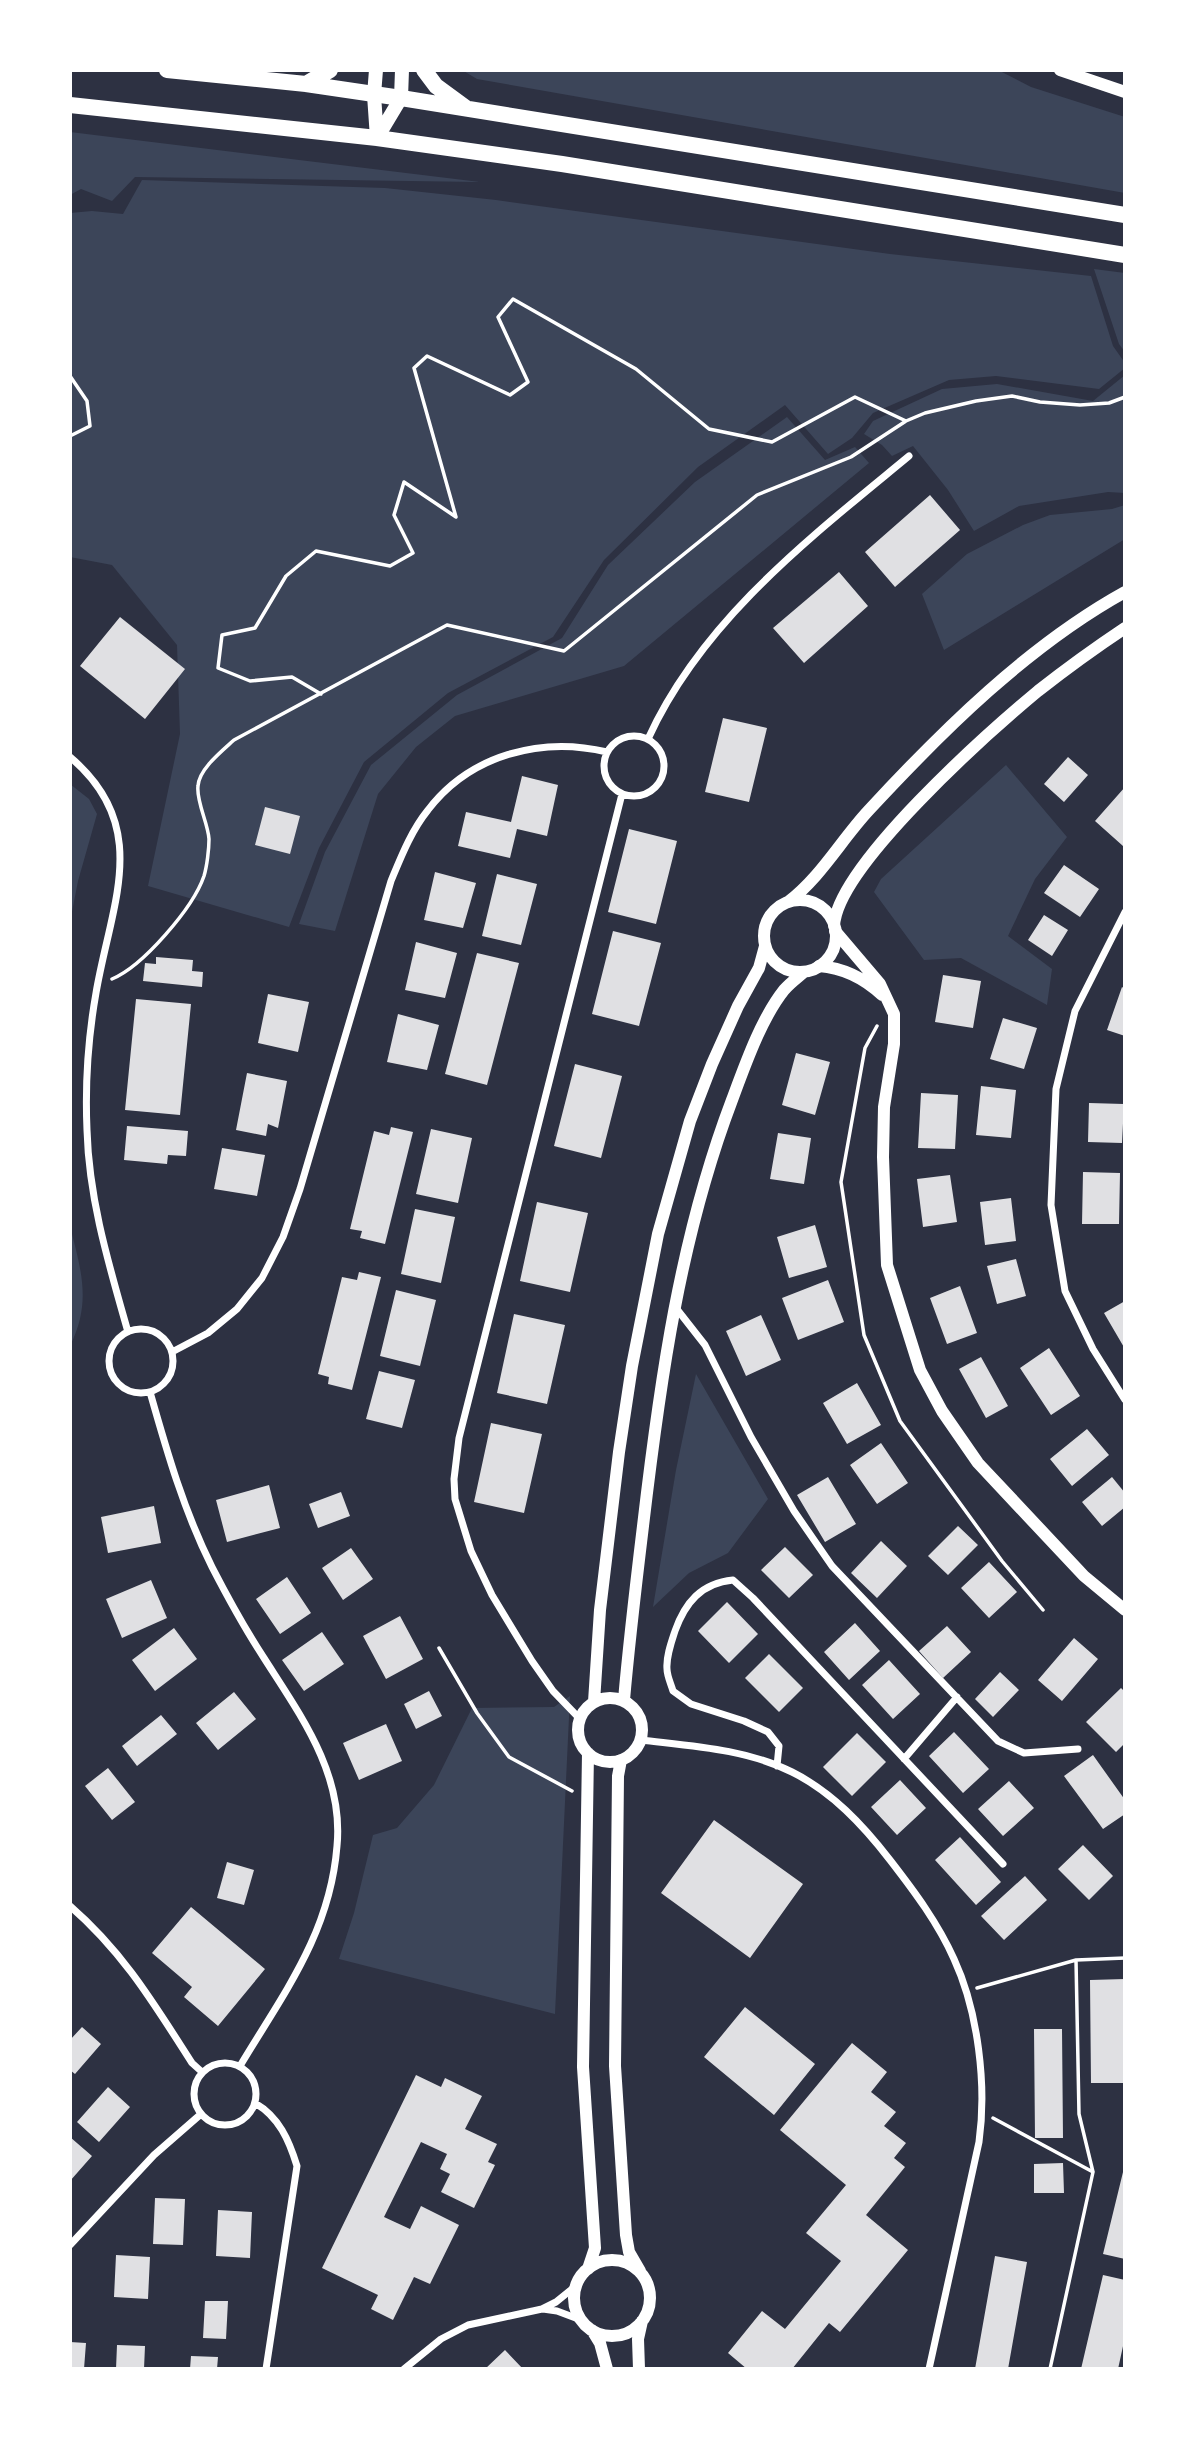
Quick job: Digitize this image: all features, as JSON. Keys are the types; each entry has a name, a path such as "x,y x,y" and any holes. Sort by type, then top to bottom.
{"highway":[{"path":"167,70 306,84 401,98 1125,215"},
{"path":"306,84 330,70"},
{"path":"424,70 436,86 468,109"},
{"path":"70,105 377,138 575,166 1125,255"}],"main road":[{"path":"376,70 374,95 377,138"},
{"path":"377,138 401,98 402,70"},
{"path":"1060,70 1125,92"},
{"path":"594,1702 600,1611 619,1452 632,1366 658,1234 690,1121 738,1006 759,968 765,946 765,925 778,907 812,883 863,817 905,771 965,713 1066,630 1125,592"},
{"path":"624,1700 631,1614 650,1456 674,1306 720,1131 741,1076 773,1007 784,990 804,972 819,966 832,951 835,912 854,878 886,837 986,736 1084,656 1125,628"},
{"path":"788,902 811,902 829,915 835,928 880,984 894,1014 894,1044 884,1107 887,1265 920,1370 942,1411 978,1463 1084,1576 1125,1610"},
{"path":"765,946 769,956 784,969 804,972"},
{"path":"819,966 844,971 861,979 890,1002"},
{"path":"588,1753 604,1761 621,1760 633,1752 641,1740 643,1726 632,1706 624,1700 611,1697 594,1702 587,1707 580,1719 579,1737 588,1753 583,2067 595,2248 574,2297 581,2320 602,2335 613,2336 634,2329 642,2321"},
{"path":"621,1760 618,1776 615,2066 626,2235 629,2252 646,2280 650,2301 638,2339 639,2369"},
{"path":"588,2269 609,2260 620,2261 640,2271"},
{"path":"592,2330 600,2343 607,2369"}],"street":[{"path":"649,739 658,717 687,674 718,632 753,593 810,537 909,456"},
{"path":"626,737 649,739 662,754 662,779 655,789 646,794 633,797 622,794 611,787 604,775 603,765 607,752 613,744 626,737"},
{"path":"172,1352 223,1322 250,1294 274,1259 300,1189 391,881 408,842 427,811 447,787 470,770 493,758 540,748 586,747 607,752"},
{"path":"70,757 87,771 103,793 114,819 120,848 120,881 97,986 86,1094 90,1169 103,1244 128,1332"},
{"path":"580,1719 553,1691 492,1595 459,1519 454,1479 459,1438 622,794"},
{"path":"1125,912 1075,1011 1056,1089 1051,1205 1065,1291 1093,1349 1125,1400"},
{"path":"674,1306 705,1345 751,1437 794,1511 832,1566 998,1741 1024,1753 1077,1749"},
{"path":"138,1329 152,1331 165,1339 172,1352 173,1367 170,1377 159,1388 150,1392 140,1394 126,1390 110,1370 109,1360 113,1346 128,1332 138,1329"},
{"path":"150,1392 186,1506 210,1564 236,1612 309,1730 329,1774 337,1812 336,1860 318,1933 299,1972 240,2066"},
{"path":"777,1766 779,1746 768,1731 691,1704 673,1691 667,1669 671,1643 682,1612 699,1591 718,1581 733,1580 753,1598 1003,1864"},
{"path":"904,1759 957,1697"},
{"path":"641,1740 720,1750 777,1766 791,1771 826,1793 864,1827 930,1914 954,1958 967,1990 979,2057 983,2113 929,2369"},
{"path":"70,1906 98,1931 141,1983 192,2063 202,2072"},
{"path":"224,2062 240,2066 252,2078 255,2103 246,2117 231,2124 214,2123 201,2114 194,2101 197,2078 208,2067 224,2062"},
{"path":"255,2103 265,2109 288,2137 297,2166 266,2369"},
{"path":"70,2245 153,2155 201,2114"},
{"path":"404,2369 441,2339 468,2325 542,2309 577,2285"},
{"path":"542,2309 557,2311 581,2320"}],"path":[{"path":"321,694 292,677 250,681 218,668 222,635 255,628 286,576 316,551 390,566 413,553 394,515 404,482 456,517 414,368 427,356 510,395 528,382 498,317 513,299 636,369 709,429 772,442 855,397 906,421"},
{"path":"70,376 87,401 90,426 70,436"},
{"path":"97,986 124,974 154,948 193,898 204,875 209,839 197,786 209,764 234,740 447,625 564,651 757,495 851,457 906,421 925,413 1012,396 1040,402 1080,405 1109,403 1125,397"},
{"path":"439,1648 477,1713 509,1757 587,1799"},
{"path":"1125,1881 1125,1888"},
{"path":"967,1990 1076,1960 1125,1958"},
{"path":"1049,2369 1093,2172 1079,2114 1076,1960"},
{"path":"983,2113 1093,2172"}],"shaded area":[{"path":"462,70 998,70 1031,87 1125,117 1125,193 477,79"},
{"path":"70,132 480,182 135,177 112,201 81,189 70,195"},
{"path":"142,180 385,188 496,200 890,254 1091,276 1113,346 1125,363 1125,368 1099,389 996,376 949,380 873,413 852,438 828,454 785,405 698,467 604,560 553,637 448,693 364,762 319,848 289,927 148,886 180,734 177,645 112,565 70,557 70,213 92,211 123,214"},
{"path":"1094,269 1125,273 1125,352 1119,344"},
{"path":"1125,375 1125,493 1108,492 1019,506 974,531 948,490 913,446 892,456 882,445 864,434 873,421 942,389 997,384 1093,401"},
{"path":"787,417 825,460 855,447 869,463 624,666 455,716 416,747 378,794 335,931 299,924 325,852 371,765 457,695 562,638 608,565 695,482"},
{"path":"1125,505 1125,539 944,650 922,594 967,554 1023,525 1050,515 1112,509"},
{"path":"1006,765 1067,837 1035,879 1008,936 1052,969 1047,1005 961,958 924,960 874,892 881,879"},
{"path":"70,784 89,799 97,814 78,881 70,922"},
{"path":"70,1226 81,1272 83,1300 77,1330 70,1346"},
{"path":"696,1374 768,1499 728,1553 689,1573 653,1607 676,1470"},
{"path":"570,1696 555,2014 339,1959 354,1913 373,1835 397,1828 434,1785 472,1708 554,1707"}],"building":[{"path":"930,495 960,530 895,587 865,552"},
{"path":"839,572 868,606 804,663 773,628"},
{"path":"120,617 185,669 145,719 80,666"},
{"path":"723,718 767,728 749,802 705,792"},
{"path":"1068,757 1088,775 1064,802 1044,784"},
{"path":"522,776 558,785 547,836 517,829 510,858 458,846 466,812 511,822"},
{"path":"1125,787 1125,843 1123,846 1095,821"},
{"path":"265,807 300,816 290,854 255,845"},
{"path":"629,829 677,841 656,924 608,912"},
{"path":"1064,865 1099,889 1080,917 1044,893"},
{"path":"435,872 476,883 463,928 424,920"},
{"path":"497,874 537,884 521,945 482,936"},
{"path":"1044,915 1068,930 1052,956 1028,940"},
{"path":"613,931 661,943 639,1026 592,1014"},
{"path":"416,942 457,953 445,998 405,990"},
{"path":"477,953 519,963 487,1085 445,1074"},
{"path":"156,957 193,960 192,971 203,972 202,987 143,981 145,963 156,964"},
{"path":"943,975 981,981 973,1028 935,1022"},
{"path":"1122,987 1125,989 1125,1036 1107,1030"},
{"path":"268,994 309,1002 298,1052 258,1043"},
{"path":"136,999 191,1004 180,1115 125,1110"},
{"path":"398,1014 439,1025 427,1070 387,1062"},
{"path":"1003,1018 1037,1028 1024,1069 990,1059"},
{"path":"796,1053 830,1062 815,1115 782,1105"},
{"path":"575,1064 622,1076 601,1158 554,1146"},
{"path":"247,1073 287,1081 278,1128 268,1124 266,1136 236,1130"},
{"path":"981,1086 1016,1090 1011,1138 976,1135"},
{"path":"921,1093 958,1095 955,1149 918,1148"},
{"path":"1089,1103 1124,1104 1122,1143 1088,1142"},
{"path":"127,1126 188,1131 186,1156 168,1155 167,1164 124,1160"},
{"path":"391,1127 413,1132 385,1244 360,1238 362,1231 350,1229 374,1131 389,1135"},
{"path":"431,1129 472,1138 458,1203 416,1194"},
{"path":"778,1133 811,1138 804,1184 770,1179"},
{"path":"222,1148 265,1155 257,1196 214,1189"},
{"path":"1083,1172 1120,1173 1119,1224 1082,1224"},
{"path":"950,1175 957,1222 923,1227 917,1179"},
{"path":"1011,1198 1016,1241 985,1245 980,1202"},
{"path":"537,1202 588,1213 570,1292 520,1281"},
{"path":"415,1209 455,1217 441,1283 401,1274"},
{"path":"815,1225 827,1267 789,1278 777,1237"},
{"path":"1016,1259 1026,1296 997,1304 987,1266"},
{"path":"359,1272 381,1277 352,1390 328,1384 329,1377 318,1374 342,1277 357,1280"},
{"path":"828,1280 844,1322 798,1340 782,1298"},
{"path":"960,1286 977,1333 947,1344 930,1298"},
{"path":"396,1290 436,1300 420,1366 380,1356"},
{"path":"1125,1301 1125,1349 1104,1313"},
{"path":"514,1314 565,1325 547,1404 497,1393"},
{"path":"761,1315 781,1360 746,1376 726,1331"},
{"path":"1049,1348 1080,1396 1051,1415 1020,1368"},
{"path":"981,1357 1008,1406 986,1418 959,1369"},
{"path":"379,1371 415,1380 402,1428 366,1419"},
{"path":"857,1383 881,1425 847,1444 823,1403"},
{"path":"491,1423 542,1434 524,1513 474,1502"},
{"path":"1087,1429 1109,1455 1072,1486 1050,1459"},
{"path":"881,1443 908,1483 877,1504 850,1465"},
{"path":"828,1477 856,1524 825,1542 797,1495"},
{"path":"1112,1477 1125,1493 1125,1507 1102,1526 1082,1502"},
{"path":"269,1485 280,1528 227,1542 216,1500"},
{"path":"341,1492 350,1516 318,1528 309,1504"},
{"path":"154,1506 161,1543 108,1553 101,1517"},
{"path":"958,1526 978,1545 948,1575 928,1556"},
{"path":"881,1541 907,1566 877,1598 851,1573"},
{"path":"785,1547 813,1575 789,1598 761,1570"},
{"path":"351,1548 373,1579 343,1600 322,1568"},
{"path":"989,1562 1017,1592 989,1618 961,1588"},
{"path":"287,1577 311,1613 280,1634 256,1599"},
{"path":"151,1580 167,1618 122,1638 106,1599"},
{"path":"727,1602 758,1634 729,1663 698,1631"},
{"path":"400,1616 423,1659 386,1679 363,1636"},
{"path":"855,1623 880,1651 849,1680 824,1652"},
{"path":"947,1626 971,1652 943,1678 919,1651"},
{"path":"174,1628 197,1659 155,1691 132,1660"},
{"path":"322,1632 344,1664 304,1691 282,1660"},
{"path":"1074,1638 1098,1659 1062,1701 1038,1680"},
{"path":"769,1654 803,1688 779,1712 745,1678"},
{"path":"889,1660 920,1694 893,1719 862,1685"},
{"path":"1000,1672 1019,1690 993,1717 975,1699"},
{"path":"1121,1688 1125,1692 1125,1743 1116,1752 1086,1722"},
{"path":"429,1691 442,1716 416,1729 404,1704"},
{"path":"234,1692 256,1719 218,1750 196,1723"},
{"path":"161,1715 177,1734 137,1766 122,1746"},
{"path":"386,1724 402,1761 359,1780 343,1743"},
{"path":"954,1732 989,1769 963,1793 929,1756"},
{"path":"857,1733 886,1762 852,1796 823,1767"},
{"path":"1093,1755 1125,1800 1125,1814 1103,1829 1064,1776"},
{"path":"108,1768 135,1802 112,1820 85,1786"},
{"path":"900,1780 926,1808 897,1835 871,1807"},
{"path":"1009,1781 1034,1808 1003,1836 978,1809"},
{"path":"714,1820 803,1884 750,1958 661,1893"},
{"path":"960,1837 1001,1882 976,1905 935,1860"},
{"path":"1083,1845 1113,1876 1089,1900 1058,1869"},
{"path":"227,1862 254,1870 244,1905 217,1898"},
{"path":"1025,1876 1047,1900 1004,1940 981,1916"},
{"path":"191,1907 265,1969 218,2026 184,1997 192,1987 152,1953"},
{"path":"1125,1979 1125,2083 1091,2083 1090,1980"},
{"path":"745,2007 815,2064 774,2115 704,2057"},
{"path":"82,2027 101,2044 75,2074 70,2070 70,2040"},
{"path":"1034,2029 1062,2029 1063,2138 1035,2138"},
{"path":"852,2043 887,2072 871,2092 896,2112 884,2126 906,2143 894,2158 905,2167 866,2215 908,2250 840,2332 829,2323 792,2369 747,2369 728,2353 762,2311 785,2329 841,2261 806,2233 846,2185 780,2130"},
{"path":"416,2075 441,2087 445,2078 482,2096 465,2129 497,2144 488,2162 495,2165 474,2208 441,2192 450,2174 440,2169 447,2154 421,2142 384,2217 410,2229 421,2206 459,2225 430,2284 414,2277 393,2320 371,2309 378,2295 322,2268"},
{"path":"108,2087 130,2107 99,2142 77,2122"},
{"path":"70,2137 92,2156 70,2181"},
{"path":"1063,2163 1064,2193 1034,2193 1034,2164"},
{"path":"1125,2168 1125,2259 1103,2254"},
{"path":"155,2198 185,2199 183,2245 153,2244"},
{"path":"218,2210 252,2212 250,2258 216,2256"},
{"path":"116,2255 150,2257 148,2299 114,2297"},
{"path":"995,2256 1027,2262 1008,2369 975,2369"},
{"path":"1103,2275 1125,2280 1125,2337 1118,2369 1081,2369"},
{"path":"205,2301 228,2301 226,2339 203,2338"},
{"path":"70,2342 86,2343 84,2369 70,2369"},
{"path":"117,2345 145,2346 144,2369 116,2369"},
{"path":"505,2350 523,2369 485,2369"},
{"path":"191,2356 218,2357 217,2369 190,2369"}]}
